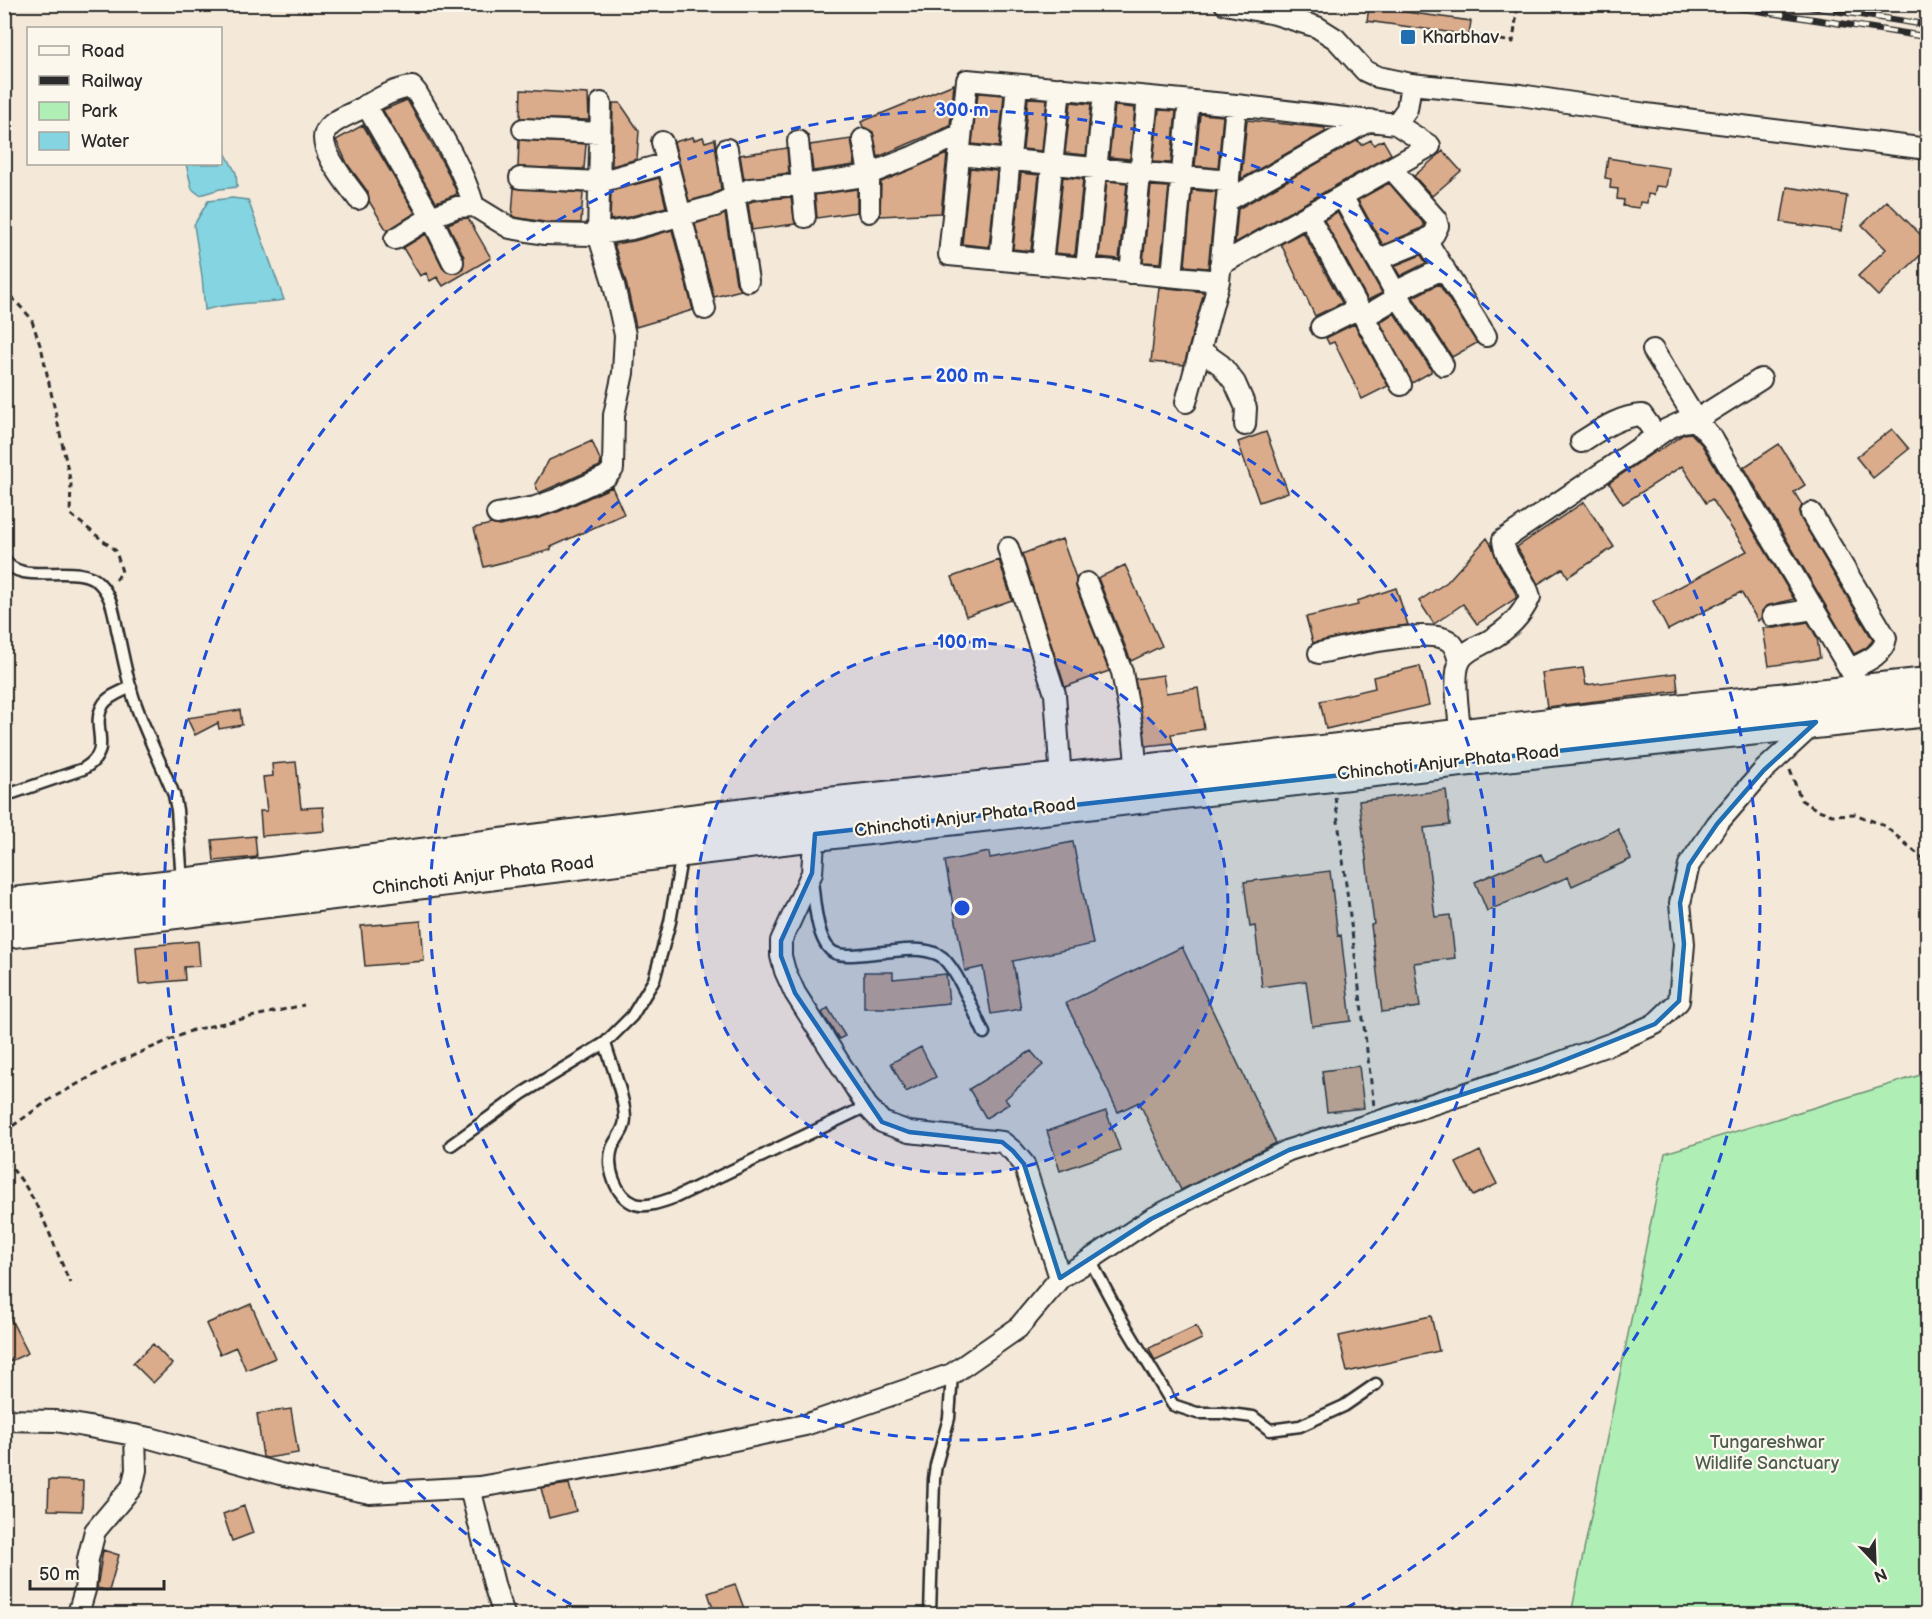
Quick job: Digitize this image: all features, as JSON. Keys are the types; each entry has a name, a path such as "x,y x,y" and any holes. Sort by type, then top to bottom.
{"main road":[{"name":"Chinchoti Anjur Phata Road","path":"4,932 185,912 683,837 816,820 1061,780 1928,684"},
{"name":"Chinchoti Anjur Phata Road","path":"816,820 1332,774 1816,722 1869,691 1928,710"},
{"name":"Chinchoti Anjur Phata Road","path":"4,905 182,885 683,837"}],"street":[{"path":"1225,4 1275,14 1317,27 1335,39 1365,71 1378,77 1411,84 1520,95 1646,114 1928,148"},
{"path":"966,80 1236,105 1396,124 1430,146 1308,215 1219,273 1172,276 949,255 966,80"},
{"path":"1396,124 1407,109 1411,84"},
{"path":"999,260 1017,85"},
{"path":"358,199 338,172 325,142 325,134 333,124 366,105 402,88 412,87 468,186 474,206"},
{"path":"1042,264 1060,88"},
{"path":"1086,269 1104,93"},
{"path":"1130,273 1148,97"},
{"path":"1172,276 1189,101"},
{"path":"497,514 536,507 555,500 607,476 613,469 614,415 623,373 625,335 614,285 598,234 601,103"},
{"path":"366,105 431,217 453,262"},
{"path":"1186,402 1219,273 1236,105"},
{"path":"1227,201 1370,120"},
{"path":"523,129 600,133"},
{"path":"395,239 431,217 457,207 474,206 510,228 544,234 598,234 631,229 715,206 750,189 869,174 961,134"},
{"path":"863,140 869,174 869,212"},
{"path":"798,141 805,217"},
{"path":"662,142 705,309"},
{"path":"727,149 748,281"},
{"path":"959,155 1229,181"},
{"path":"520,178 599,182 668,164"},
{"path":"1377,260 1426,240 1434,234 1438,226 1436,219 1391,168"},
{"path":"1342,196 1397,294 1443,365"},
{"path":"1308,215 1401,385"},
{"path":"1426,240 1486,336"},
{"path":"1321,327 1361,312 1444,268"},
{"path":"1200,350 1221,365 1235,383 1245,408 1245,424"},
{"path":"1653,350 1696,420 1712,438 1814,609 1869,691"},
{"path":"1459,662 1467,652 1512,625 1524,611 1530,597 1506,552 1503,540 1657,436 1682,422 1696,420 1761,379"},
{"path":"1581,442 1611,423 1630,415 1642,415 1657,436"},
{"path":"1811,513 1886,638 1882,651 1869,660 1869,691"},
{"path":"1008,548 1055,694 1061,780"},
{"path":"1087,583 1122,672 1133,732 1137,772"},
{"path":"1773,616 1814,609"},
{"path":"1319,653 1409,636 1442,637 1456,650 1459,662 1457,694 1461,735"},
{"path":"4,1420 56,1421 135,1435 280,1474 370,1493 470,1488 653,1457 805,1425 952,1374 1018,1328 1060,1278 1151,1219 1210,1188 1289,1150 1542,1069 1613,1043 1655,1024 1679,1001 1684,944 1680,903 1689,866 1717,824 1764,770 1816,722"},
{"path":"816,820 812,873 781,940 781,956 795,993 867,1106 882,1122 909,1132 1002,1143 1013,1151 1024,1164 1060,1278"},
{"path":"78,1614 85,1590 88,1559 95,1531 132,1487 136,1470 135,1435"},
{"path":"470,1488 495,1588 504,1614"}],"lane":[{"path":"5,563 26,572 86,574 97,580 107,592 113,608 136,706 174,795 182,885"},
{"path":"4,796 83,769 93,763 98,757 99,717 103,705 110,698 131,687"},
{"path":"451,1145 523,1093 605,1042 632,1016 654,980 670,922 683,837"},
{"path":"812,873 814,901 821,935 827,947 836,954 910,949 932,952 941,957 956,976 984,1033"},
{"path":"605,1042 626,1121 612,1147 609,1164 614,1182 623,1195 635,1204 652,1204 676,1197 867,1106"},
{"path":"1090,1260 1122,1320 1173,1405 1197,1413 1253,1417 1270,1430 1300,1426 1344,1406 1376,1384"},
{"path":"930,1614 934,1479 949,1418 952,1374"}],"path":[{"path":"1469,35 1513,42 1518,4"},
{"path":"4,289 31,318 42,351 71,484 70,514 116,552 122,572 107,592"},
{"path":"1783,753 1801,800 1832,815 1855,814 1885,826 1928,863"},
{"path":"1332,774 1376,1121"},
{"path":"4,1132 52,1098 116,1063 193,1030 304,1005"},
{"path":"4,1162 13,1168 35,1203 70,1283"}],"highlighted area":[{"path":"1816,722 1764,770 1717,824 1689,865 1680,903 1684,944 1679,1001 1655,1024 1542,1069 1289,1150 1151,1219 1060,1278 1024,1164 1013,1151 1002,1142 909,1132 882,1122 795,993 781,956 781,941 812,873 815,834"}],"green space":[{"name":"Tungareshwar Wildlife Sanctuary","path":"1927,1073 1927,1614 1571,1614 1665,1153"}],"water":[{"path":"222,147 236,173 237,187 200,195 192,189 186,165 222,165"},
{"path":"232,198 248,200 284,300 205,310 194,225 208,201"}],"building":[{"path":"1369,7 1471,21 1469,35 1367,21"},
{"path":"954,84 950,126 878,157 873,132 863,127 861,122"},
{"path":"521,90 588,94 589,120 520,118"},
{"path":"978,93 1004,95 999,147 972,144"},
{"path":"1028,98 1047,99 1042,151 1023,149"},
{"path":"407,100 445,167 457,193 455,195 436,202 383,110"},
{"path":"1071,102 1091,104 1086,155 1065,153"},
{"path":"613,103 620,103 639,131 637,159 612,166"},
{"path":"1115,106 1135,108 1130,159 1109,157"},
{"path":"1159,110 1176,111 1171,163 1153,162"},
{"path":"1200,114 1223,116 1218,168 1195,166"},
{"path":"1247,120 1325,128 1325,132 1241,179"},
{"path":"363,125 415,213 387,231 369,201 368,192 348,165 336,140"},
{"path":"693,137 694,140 703,137 705,142 715,139 721,190 689,201 674,142"},
{"path":"851,139 855,165 813,171 810,145"},
{"path":"519,140 586,144 584,169 518,167"},
{"path":"1358,140 1361,145 1371,140 1374,145 1383,140 1391,154 1235,243 1238,209"},
{"path":"787,148 789,173 744,179 740,155"},
{"path":"1443,151 1461,171 1432,196 1414,176"},
{"path":"947,154 941,213 880,216 881,182"},
{"path":"1608,158 1669,168 1666,187 1656,186 1654,195 1648,194 1647,203 1640,202 1639,208 1623,206 1624,200 1617,199 1618,189 1610,188 1611,179 1605,178"},
{"path":"970,168 997,171 989,247 962,244"},
{"path":"1021,173 1039,175 1031,251 1013,249"},
{"path":"1063,177 1083,179 1075,255 1055,253"},
{"path":"659,178 666,207 610,220 611,191"},
{"path":"1107,181 1127,183 1119,259 1099,257"},
{"path":"1389,183 1425,225 1383,245 1358,200"},
{"path":"1151,186 1169,187 1161,263 1143,262"},
{"path":"1787,187 1847,196 1841,231 1781,222"},
{"path":"514,188 583,193 581,223 544,222 514,217 512,215"},
{"path":"857,189 857,212 817,218 815,195"},
{"path":"1192,190 1216,192 1208,268 1185,266"},
{"path":"791,197 795,224 752,230 748,203"},
{"path":"1887,201 1928,242 1928,248 1878,296 1858,276 1886,249 1862,225"},
{"path":"1337,212 1382,293 1368,300 1324,220"},
{"path":"725,214 736,283 741,290 714,297 695,224"},
{"path":"468,218 491,258 443,286 437,277 430,281 426,273 420,276 403,248 426,234 443,268 447,272 458,273 463,268 464,257 448,224"},
{"path":"672,230 693,310 636,327 626,282 614,244"},
{"path":"1303,232 1342,303 1315,316 1281,244"},
{"path":"1421,255 1426,263 1400,276 1394,266"},
{"path":"1439,284 1477,343 1452,357 1413,297"},
{"path":"1159,287 1204,292 1184,365 1151,362"},
{"path":"1394,313 1431,369 1431,372 1412,383 1380,322"},
{"path":"1354,324 1388,386 1362,399 1334,342 1329,344 1326,338"},
{"path":"1892,429 1909,449 1873,478 1856,457"},
{"path":"1266,432 1288,492 1259,502 1238,442"},
{"path":"1691,433 1702,445 1794,599 1766,606 1758,621 1741,592 1668,630 1653,601 1747,551 1712,499 1706,503 1682,466 1623,504 1609,483 1656,451 1684,434"},
{"path":"592,441 601,462 600,466 539,493 535,484 549,460"},
{"path":"1779,444 1805,485 1794,492 1802,505 1799,513 1801,519 1873,640 1866,648 1854,654 1744,467"},
{"path":"612,487 624,514 551,547 551,550 484,567 474,528 491,524 499,526 539,518"},
{"path":"1584,502 1614,547 1568,577 1563,568 1538,584 1517,547"},
{"path":"1487,538 1516,598 1477,624 1463,604 1434,624 1419,601 1447,582"},
{"path":"1062,539 1076,578 1076,587 1109,671 1065,687 1022,554"},
{"path":"999,560 1012,600 966,616 952,577"},
{"path":"1125,565 1162,646 1131,661 1098,578"},
{"path":"1396,588 1408,625 1364,631 1313,643 1306,617 1358,605 1357,601"},
{"path":"1808,622 1817,638 1820,658 1769,666 1763,628"},
{"path":"1420,666 1429,705 1326,729 1320,701 1375,688 1373,677"},
{"path":"1583,668 1586,685 1676,673 1678,691 1547,707 1542,673"},
{"path":"1163,675 1166,693 1198,688 1204,729 1171,734 1173,743 1146,746 1135,679"},
{"path":"240,710 242,725 219,729 218,723 195,735 187,718"},
{"path":"296,762 301,808 323,807 325,831 262,836 260,811 267,811 263,777 273,776 272,764"},
{"path":"1446,790 1450,825 1424,828 1435,917 1450,915 1455,958 1414,963 1420,1007 1382,1012 1359,801"},
{"path":"1618,829 1631,859 1572,886 1568,877 1487,911 1475,882 1541,854 1545,862"},
{"path":"255,836 257,857 214,861 212,840"},
{"path":"1073,842 1093,944 1013,961 1021,1009 991,1014 983,967 965,971 945,861 989,852 990,858"},
{"path":"1330,871 1338,936 1341,935 1351,1021 1312,1026 1306,981 1262,987 1255,926 1250,927 1244,882"},
{"path":"421,921 424,961 365,966 361,926"},
{"path":"198,941 200,966 184,967 185,980 139,984 136,947"},
{"path":"1182,947 1276,1143 1181,1190 1139,1102 1118,1112 1066,1003"},
{"path":"864,972 893,972 893,979 946,974 949,1003 898,1008 864,1008"},
{"path":"828,1008 845,1036 839,1039 822,1013"},
{"path":"921,1047 936,1077 906,1092 891,1063"},
{"path":"1031,1051 1043,1065 1005,1099 1009,1104 986,1118 969,1089"},
{"path":"1359,1066 1364,1108 1327,1112 1322,1071"},
{"path":"1106,1111 1120,1150 1060,1171 1047,1131"},
{"path":"1480,1151 1497,1184 1473,1196 1456,1163"},
{"path":"251,1304 275,1358 246,1370 236,1347 220,1354 206,1324"},
{"path":"4,1306 28,1353 4,1364"},
{"path":"1431,1316 1439,1351 1347,1372 1339,1336"},
{"path":"1196,1326 1202,1339 1155,1361 1149,1348"},
{"path":"153,1344 172,1364 153,1383 133,1363"},
{"path":"291,1409 298,1453 263,1457 257,1414"},
{"path":"49,1480 83,1481 82,1511 48,1510"},
{"path":"569,1484 576,1511 549,1518 541,1488"},
{"path":"244,1506 253,1533 232,1541 223,1514"},
{"path":"103,1550 119,1555 109,1591 97,1588"},
{"path":"735,1584 746,1614 715,1614 708,1593"}],"railway":[{"path":"1715,4 1928,37"},
{"path":"1792,4 1928,25"}],"place":[{"name":"Kharbhav","path":"1408,37"}]}
